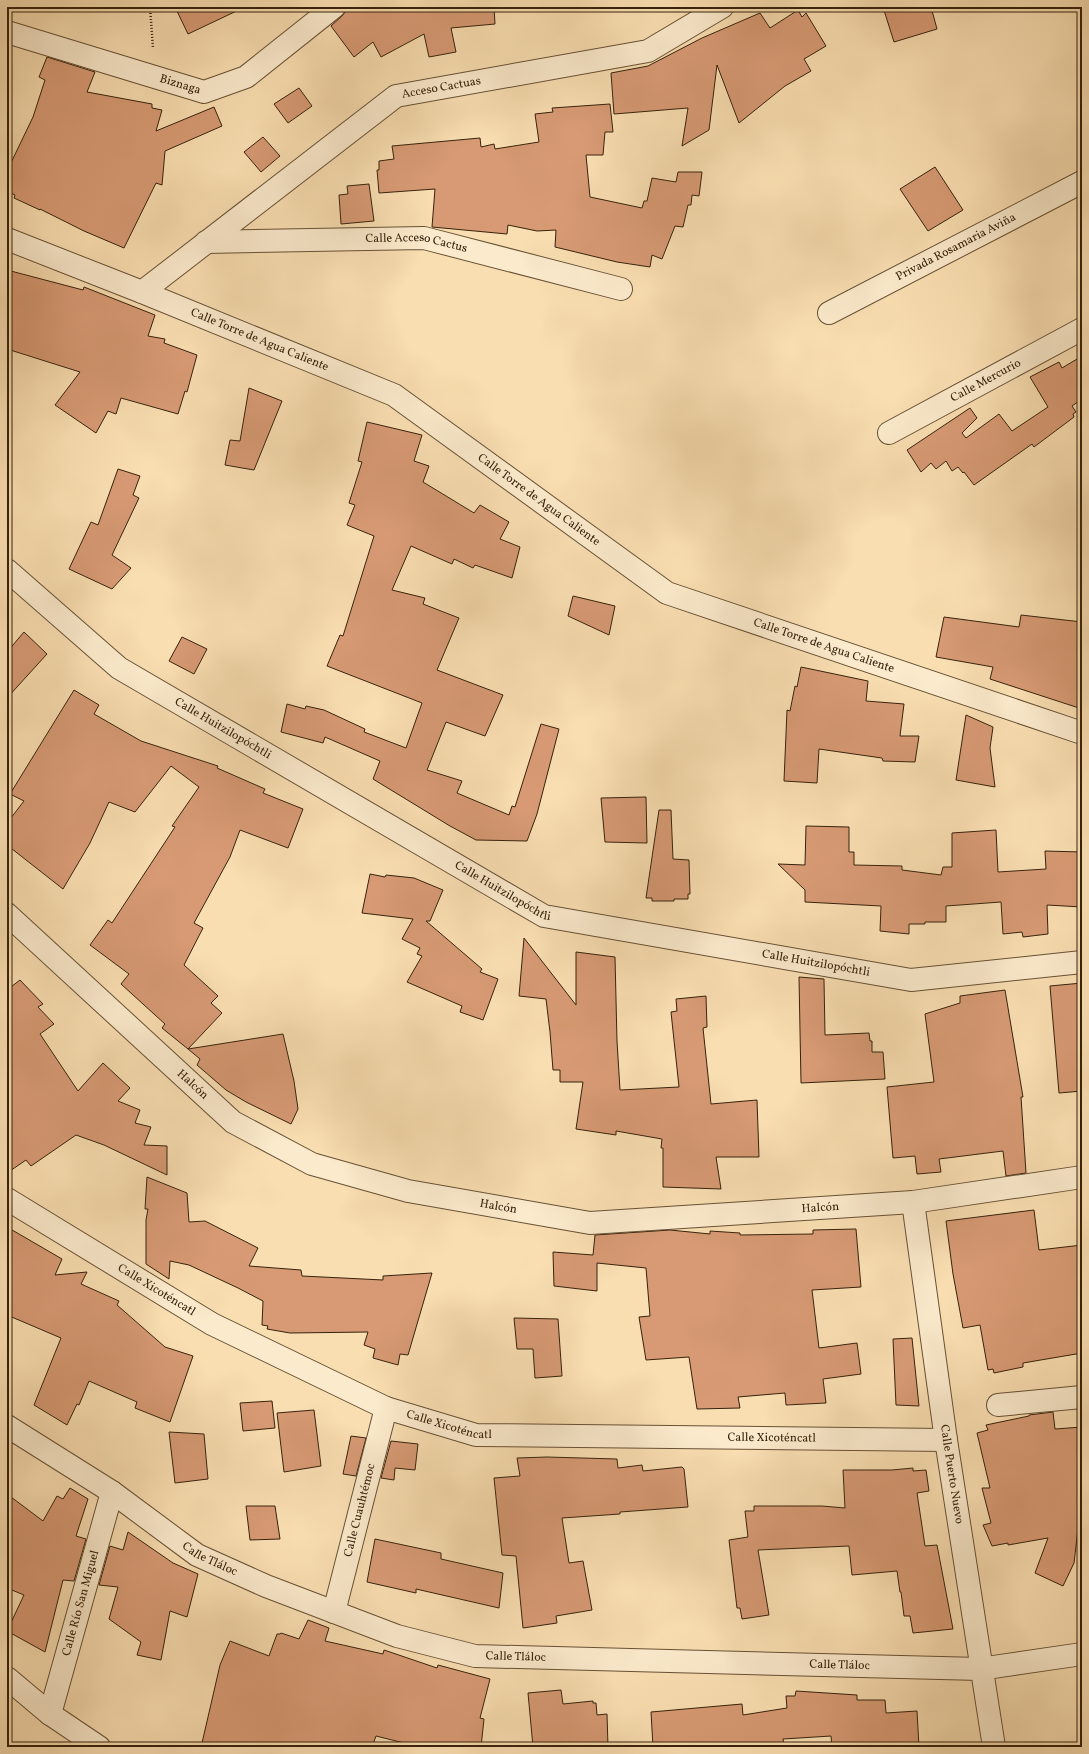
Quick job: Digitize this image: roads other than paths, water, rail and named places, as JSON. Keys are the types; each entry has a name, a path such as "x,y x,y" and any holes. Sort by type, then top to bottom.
{"street":[{"name":"Biznaga","path":"7,32 204,92 246,77 334,7"},
{"name":"Acceso Cactuas","path":"142,292 396,96 648,52 722,7"},
{"name":"Privada Rosamaria Aviña","path":"829,313 1082,182"},
{"name":"Calle Acceso Cactus","path":"206,242 424,238 621,289"},
{"name":"Calle Torre de Agua Caliente","path":"7,239 142,292 394,395 667,593 1082,733"},
{"name":"Calle Mercurio","path":"889,433 1082,329"},
{"name":"Calle Huitzilopóchtli","path":"7,570 119,668 544,916 911,980 1082,962"},
{"name":"Halcón","path":"7,914 233,1122 312,1164 408,1191 590,1224 913,1202 1082,1177"},
{"name":"Calle Xicoténcatl","path":"7,1199 212,1324 386,1408 476,1435 946,1440"},
{"name":"Calle Puerto Nuevo","path":"913,1202 980,1669 994,1747"},
{"path":"998,1405 1082,1397"},
{"name":"Calle Cuauhtémoc","path":"334,1612 386,1408"},
{"name":"Calle Tláloc","path":"7,1426 112,1492 197,1555 266,1586 397,1636 475,1656 980,1669 1082,1654"},
{"name":"Calle Río San Miguel","path":"50,1714 112,1492"},
{"path":"7,1678 50,1714 99,1747"}]}
